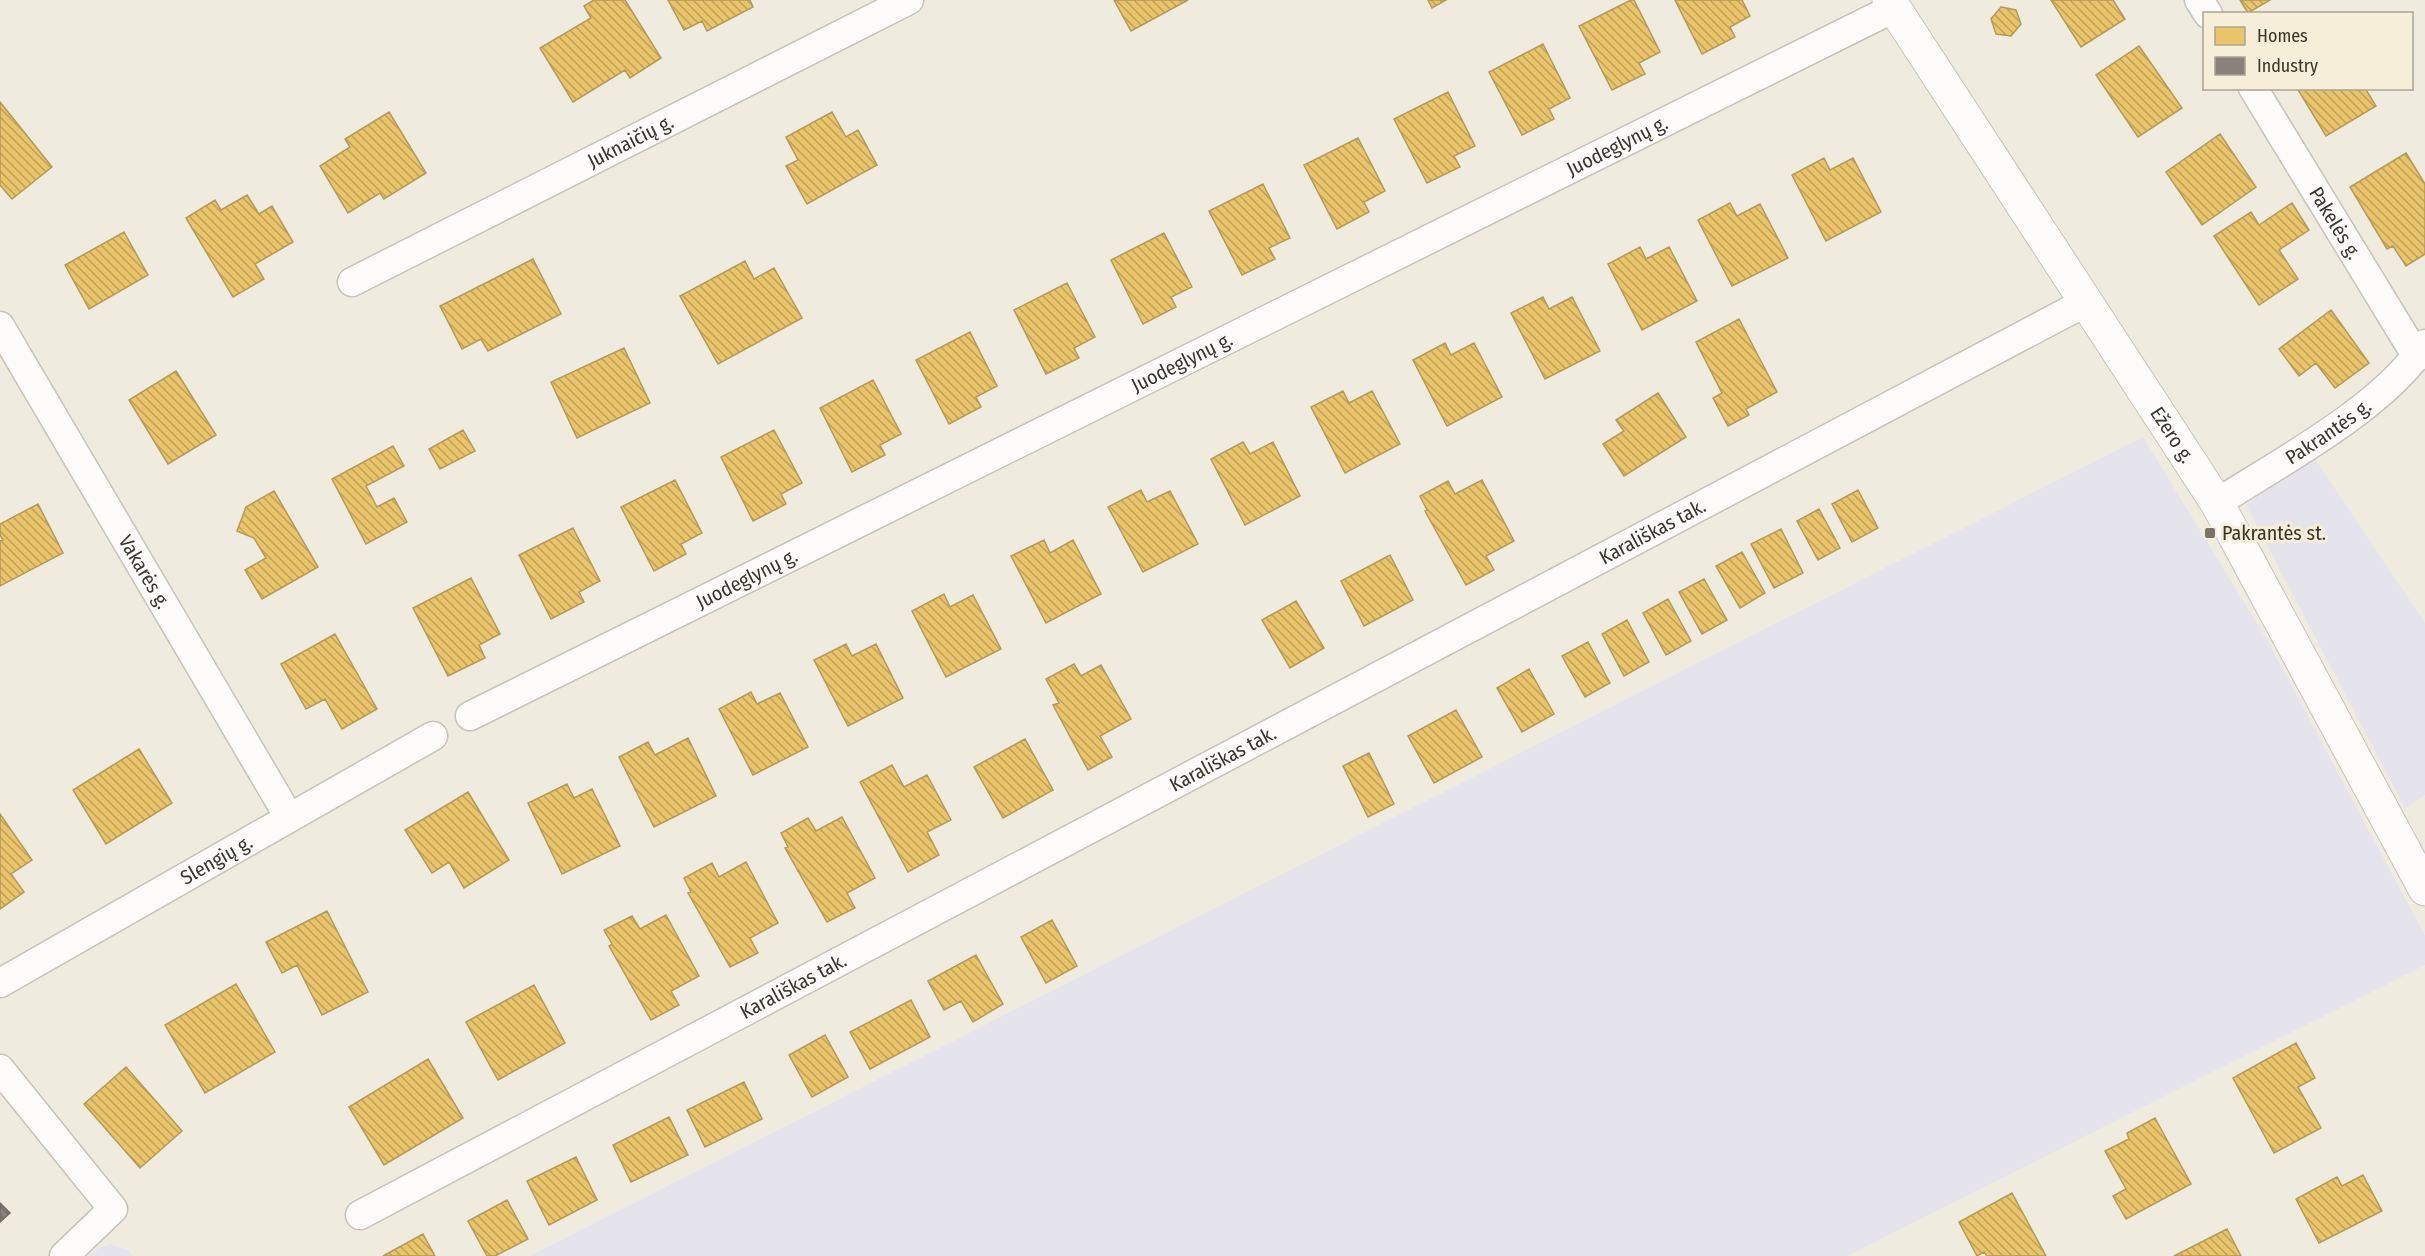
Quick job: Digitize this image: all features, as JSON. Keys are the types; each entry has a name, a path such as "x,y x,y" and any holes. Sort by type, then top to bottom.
{"main road":[{"name":"Ežero g.","path":"1891,4 2217,503 2425,889"}],"street":[{"name":"Juknaičių g.","path":"352,282 909,0"},
{"name":"Juodeglynų g.","path":"470,716 1891,4"},
{"name":"Pakelės g.","path":"2254,90 2421,350"},
{"name":"Karališkas tak.","path":"360,1215 2086,302"},
{"name":"Vakarės g.","path":"0,326 289,818"},
{"name":"Pakrantės g.","path":"2217,503 2343,421 2384,390 2421,350"},
{"name":"Slengių g.","path":"0,983 433,736"},
{"path":"0,1069 113,1209 64,1256"}],"shaded area":[{"path":"2143,437 2267,640 2425,936 2425,965 1847,1256 530,1256"},
{"path":"2313,456 2425,623 2425,795 2405,808 2246,505"},
{"path":"110,1244 128,1250 133,1256 89,1256 94,1250"}],"building: Homes":[{"path":"594,0 625,0 661,58 630,78 625,70 573,102 540,48 591,18 584,6"},
{"path":"668,0 750,0 753,7 707,31 702,21 684,30"},
{"path":"1114,0 1188,0 1131,31"},
{"path":"1428,0 1446,0 1432,8"},
{"path":"1634,0 1660,52 1639,63 1645,74 1612,90 1579,26"},
{"path":"1675,0 1742,0 1750,16 1730,27 1735,37 1702,54"},
{"path":"2051,0 2113,0 2125,19 2081,47"},
{"path":"2240,0 2270,0 2250,12"},
{"path":"2001,7 2016,10 2021,24 2011,36 1996,34 1991,19"},
{"path":"1543,44 1570,98 1549,109 1554,119 1522,135 1489,72"},
{"path":"2139,46 2182,108 2138,137 2096,75"},
{"path":"2298,90 2366,90 2376,106 2326,136"},
{"path":"1448,92 1475,146 1454,156 1460,167 1427,183 1394,119"},
{"path":"0,102 52,167 12,199 0,185"},
{"path":"389,112 426,173 384,199 380,193 348,213 320,166 350,147 345,139"},
{"path":"832,112 846,137 858,130 877,165 807,204 786,166 798,160 786,137"},
{"path":"2220,134 2256,187 2202,225 2166,172"},
{"path":"1358,138 1385,191 1364,202 1369,212 1337,229 1304,165"},
{"path":"2406,153 2425,184 2425,254 2406,266 2393,246 2387,249 2350,187"},
{"path":"1824,158 1830,170 1853,158 1881,212 1826,241 1792,175"},
{"path":"1263,184 1290,238 1269,248 1275,259 1242,275 1209,211"},
{"path":"247,195 259,214 272,206 293,242 255,264 264,279 233,297 186,218 215,200 221,210"},
{"path":"1730,203 1737,216 1760,204 1788,258 1732,286 1698,220"},
{"path":"2292,203 2309,230 2279,250 2298,279 2259,305 2214,236 2251,212 2259,225"},
{"path":"124,232 148,275 89,309 65,265"},
{"path":"1164,233 1192,287 1171,297 1176,307 1143,324 1111,260"},
{"path":"1640,247 1646,259 1669,247 1697,301 1642,330 1608,264"},
{"path":"533,259 561,314 488,351 481,339 462,349 440,306"},
{"path":"745,261 754,279 774,268 802,318 718,364 680,296"},
{"path":"1067,283 1095,337 1074,348 1079,358 1046,374 1014,310"},
{"path":"1543,297 1549,309 1572,297 1600,351 1545,379 1511,313"},
{"path":"2331,310 2369,363 2335,388 2316,363 2299,376 2279,349"},
{"path":"1739,319 1777,392 1746,409 1749,415 1728,426 1713,398 1722,393 1696,342"},
{"path":"970,332 997,386 976,397 981,407 949,424 916,360"},
{"path":"1445,343 1451,355 1474,343 1502,397 1447,426 1413,360"},
{"path":"624,348 650,403 577,438 551,382"},
{"path":"176,371 216,435 168,464 129,400"},
{"path":"873,380 901,434 880,445 885,455 852,472 820,408"},
{"path":"1343,391 1349,403 1372,391 1400,444 1345,473 1311,407"},
{"path":"1658,393 1686,437 1624,476 1603,444 1624,431 1616,420"},
{"path":"463,430 475,451 440,469 429,449"},
{"path":"774,430 802,483 781,494 786,504 753,521 721,457"},
{"path":"1243,442 1250,454 1273,442 1300,496 1245,525 1211,459"},
{"path":"393,446 404,466 366,486 377,507 394,498 407,522 366,544 332,479"},
{"path":"675,480 702,533 681,544 686,554 654,571 621,507"},
{"path":"1482,480 1514,541 1486,556 1494,570 1466,585 1425,511 1427,510 1420,496 1448,481 1455,494"},
{"path":"1141,490 1147,502 1170,491 1198,544 1143,572 1108,507"},
{"path":"1858,490 1878,528 1852,542 1832,504"},
{"path":"274,491 318,567 262,599 245,570 266,558 254,538 237,531 246,507"},
{"path":"38,504 63,553 0,586 0,541 3,540 0,535 0,524"},
{"path":"1819,509 1840,548 1818,560 1797,521"},
{"path":"573,528 600,581 579,592 584,602 551,619 519,555"},
{"path":"1781,529 1803,573 1774,588 1751,544"},
{"path":"1044,540 1050,553 1073,540 1101,594 1046,623 1011,556"},
{"path":"1742,552 1765,593 1740,608 1716,566"},
{"path":"1390,555 1413,600 1364,626 1341,581"},
{"path":"471,578 500,634 479,645 485,658 448,676 413,608"},
{"path":"1704,579 1727,620 1702,634 1679,592"},
{"path":"944,594 950,607 973,595 1001,649 946,677 912,611"},
{"path":"1668,599 1691,641 1666,655 1643,613"},
{"path":"1296,601 1324,648 1290,668 1262,620"},
{"path":"1627,620 1649,662 1624,676 1602,634"},
{"path":"335,634 377,709 342,729 325,699 306,709 281,664"},
{"path":"1588,642 1610,683 1585,697 1562,656"},
{"path":"846,644 852,656 876,644 903,698 848,726 814,660"},
{"path":"1074,664 1081,676 1101,665 1131,719 1100,736 1112,757 1088,770 1053,705 1059,703 1046,679"},
{"path":"1529,669 1554,714 1522,732 1497,688"},
{"path":"751,692 757,704 780,693 808,747 753,775 719,709"},
{"path":"1456,710 1482,757 1434,783 1408,736"},
{"path":"688,738 716,796 654,827 619,757 648,742 655,755"},
{"path":"1025,739 1053,790 1003,818 974,767"},
{"path":"139,749 172,803 106,844 73,790"},
{"path":"1369,753 1394,804 1368,817 1343,766"},
{"path":"892,765 904,787 927,775 951,820 927,832 939,855 908,872 860,782"},
{"path":"567,784 574,798 592,789 620,846 562,874 528,803"},
{"path":"468,792 509,860 464,888 449,862 432,873 405,830"},
{"path":"0,814 32,860 11,874 24,892 0,909"},
{"path":"842,817 875,878 847,893 855,908 827,922 785,848 788,847 781,833 808,818 816,831"},
{"path":"746,862 778,923 750,938 758,953 730,967 688,893 691,892 684,878 712,863 719,877"},
{"path":"327,911 368,992 322,1015 297,965 282,973 266,942"},
{"path":"666,915 699,976 671,991 679,1005 651,1020 609,946 612,944 604,930 632,916 640,929"},
{"path":"1052,920 1077,966 1046,983 1021,937"},
{"path":"976,955 1003,1004 973,1022 961,1001 944,1010 928,981"},
{"path":"236,984 275,1052 205,1093 165,1025"},
{"path":"534,985 565,1043 498,1080 466,1022"},
{"path":"911,1000 930,1037 870,1069 850,1032"},
{"path":"825,1035 848,1077 812,1097 789,1055"},
{"path":"2296,1043 2315,1078 2298,1087 2321,1128 2274,1153 2233,1078"},
{"path":"428,1059 463,1118 384,1165 349,1107"},
{"path":"126,1067 182,1131 140,1168 84,1104"},
{"path":"744,1082 762,1119 705,1147 687,1110"},
{"path":"669,1117 688,1155 631,1182 613,1145"},
{"path":"2155,1118 2191,1184 2126,1219 2113,1196 2126,1189 2105,1151 2129,1139 2127,1133"},
{"path":"576,1157 597,1200 549,1225 527,1181"},
{"path":"2363,1175 2382,1211 2319,1243 2296,1199 2337,1177 2342,1186"},
{"path":"2012,1193 2046,1256 1987,1256 1984,1252 1977,1256 1959,1222"},
{"path":"507,1200 528,1239 495,1256 487,1256 468,1221"},
{"path":"2227,1229 2241,1256 2174,1256"},
{"path":"423,1234 435,1256 383,1256"}],"building: Industry":[{"path":"0,1203 10,1213 0,1222"}],"place":[{"name":"Pakrantės st.","path":"2210,533"}]}
